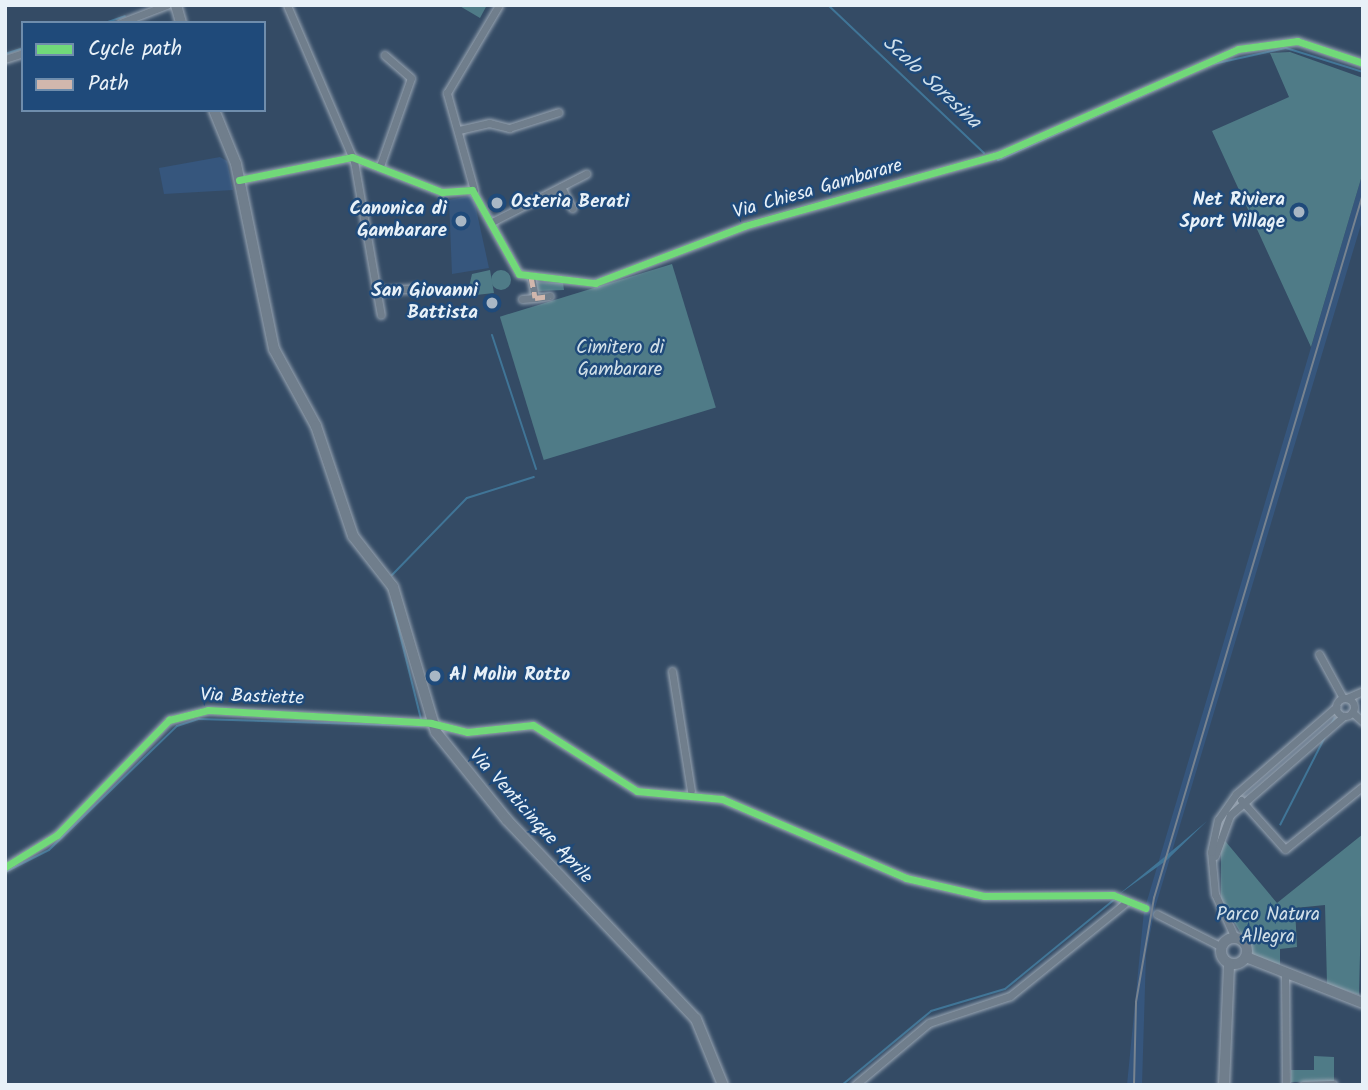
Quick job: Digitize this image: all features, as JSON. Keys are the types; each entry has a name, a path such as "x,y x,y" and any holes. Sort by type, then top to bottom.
{"street":[{"path":"125,21 167,5"},
{"path":"287,5 352,157 381,315"},
{"path":"499,5 447,93 474,190 519,274 531,278 535,298"},
{"name":"Via Chiesa Gambarare","path":"531,278 595,283 744,226 992,157 1238,49 1297,41 1363,63"},
{"path":"380,166 411,78 385,55"},
{"name":"Via Venticinque Aprile","path":"215,112 239,180 274,349 316,426 353,536 393,587 431,723 507,820 696,1019 723,1085"},
{"path":"459,130 489,123 515,127 559,112"},
{"path":"239,180 352,157 449,194 474,190"},
{"path":"492,222 586,174"},
{"path":"561,187 572,208"},
{"path":"377,291 420,288"},
{"path":"522,299 550,296"},
{"path":"1319,654 1350,711"},
{"path":"672,671 691,791"},
{"path":"1247,957 1247,946 1235,938 1220,911 1213,871 1216,826 1236,794 1345,698 1363,692"},
{"path":"1213,871 1224,825 1243,802 1350,711 1363,692"},
{"path":"1336,707 1350,711 1363,722"},
{"name":"Via Bastiette","path":"5,867 44,846 182,714 431,723 481,732 533,725 637,791 691,791 740,805 925,883 1022,898 1114,895 1123,902"},
{"path":"1236,794 1287,849 1363,786"},
{"path":"855,1085 929,1023 1010,996 1123,902 1144,908"},
{"path":"1157,914 1222,947 1229,964 1224,1085"},
{"path":"1222,947 1235,938"},
{"path":"1229,964 1247,957 1285,975 1363,1003"},
{"path":"1285,975 1286,1085"},
{"path":"1303,1085 1333,1084"}],"shaded area":[{"path":"220,157 227,161 233,190 164,194 159,168"},
{"path":"1363,172 1363,218 1155,908 1146,955 1142,1085 1127,1085 1144,911"},
{"path":"473,195 489,268 452,274 449,200"},
{"path":"1334,717 1336,718 1281,826"},
{"path":"1207,821 1167,860 1118,895 1179,845"}],"green space":[{"path":"458,5 487,5 480,18"},
{"name":"Net Riviera Sport Village","path":"1290,52 1363,78 1363,172 1311,347 1212,131 1289,97 1270,53"},
{"name":"Cimitero di Gambarare","path":"672,264 716,407 544,460 500,317"},
{"path":"490,270 494,293 467,296 472,274"},
{"path":"501,270 508,273 511,280 508,287 501,290 494,287 491,280 494,273"},
{"path":"536,282 563,283 564,290 538,291"},
{"name":"Parco Natura Allegra","path":"1363,834 1359,995 1327,984 1325,905 1295,908 1297,947 1280,949 1280,969 1253,954 1221,900 1221,836 1277,903"},
{"path":"1314,1056 1334,1057 1334,1081 1291,1082 1291,1070 1314,1070"}],"waterway":[{"name":"Scolo Soresina","path":"828,5 984,153"},
{"path":"111,21 125,16"},
{"name":"Scolo Soresina","path":"1213,64 1286,48 1363,72"},
{"path":"5,54 21,49"},
{"name":"Scolo Soresina","path":"998,160 1179,79"},
{"path":"492,335 536,469"},
{"path":"392,575 467,498 534,477"},
{"path":"392,602 421,719"},
{"path":"5,872 49,850 177,726 199,719 424,726"},
{"path":"842,1085 931,1011 1005,989 1115,899"}],"railway":[{"path":"1134,1085 1136,1002 1154,898 1363,194"}],"marked path":[{"path":"531,277 535,298 550,296"}],"cycle path":[{"path":"239,180 352,157 442,192 472,190 519,274 595,283 744,226 1000,154 1238,49 1297,41 1363,63"},
{"path":"5,867 57,835 169,720 208,710 431,723 467,732 533,725 637,791 722,799 906,878 984,896 1113,895 1145,908"}],"place":[{"name":"Osteria Berati","path":"497,203"},
{"name":"Net Riviera Sport Village","path":"1299,212"},
{"name":"Canonica di Gambarare","path":"461,221"},
{"name":"San Giovanni Battista","path":"492,303"},
{"name":"Al Molin Rotto","path":"435,676"}]}
